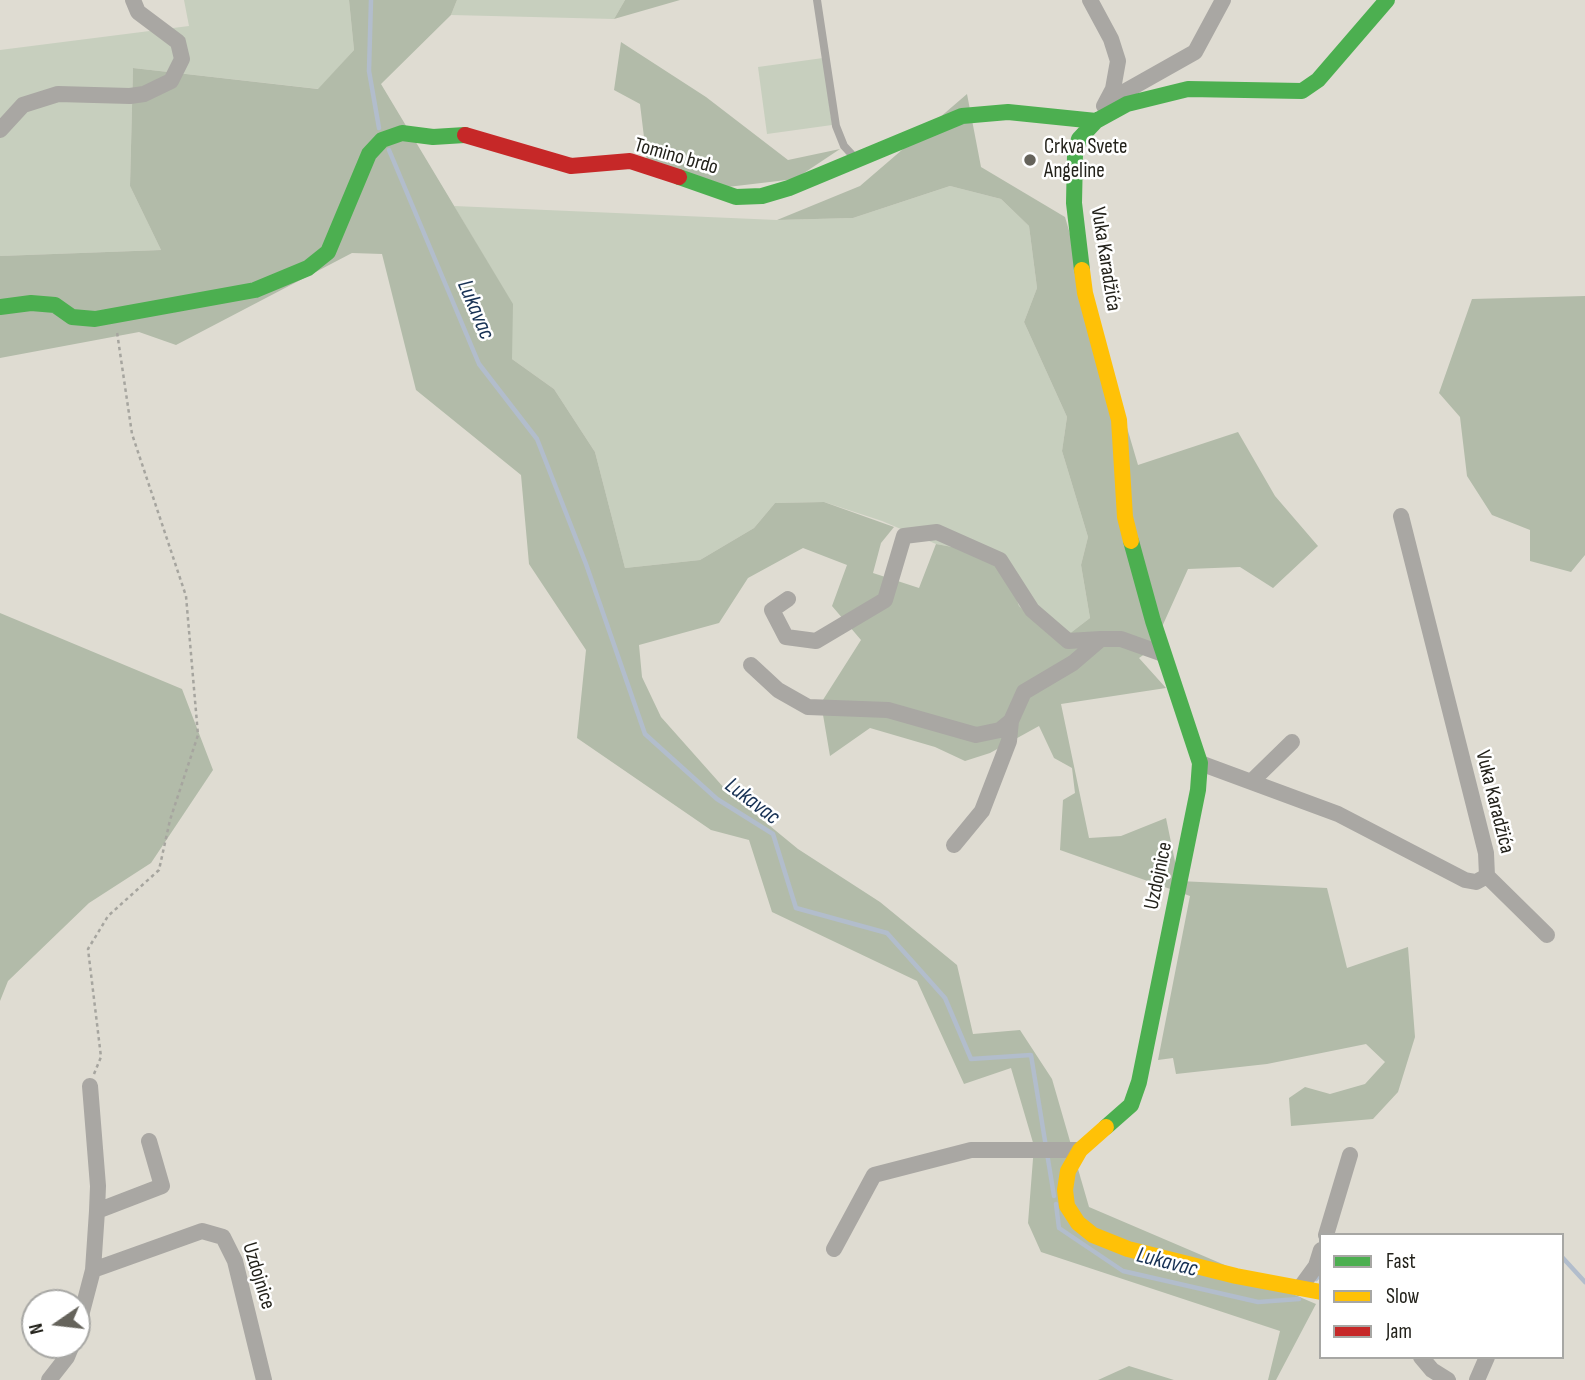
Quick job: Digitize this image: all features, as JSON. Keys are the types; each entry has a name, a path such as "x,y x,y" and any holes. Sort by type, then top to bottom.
{"street":[{"path":"0,130 23,106 58,94 130,96 144,94 171,81 182,59 178,42 138,12 133,0"},
{"path":"1090,0 1111,39 1118,61 1113,89 1096,121"},
{"path":"1096,121 1124,92 1195,52 1223,0"},
{"name":"Vuka Karadžića","path":"1163,654 1125,517 1119,420 1085,293 1074,202 1075,155 1079,139 1096,121 1127,104 1188,89 1302,91 1318,79 1387,0"},
{"name":"Tomino brdo","path":"0,307 55,305 72,317 95,319 255,290 309,268 328,252 369,154 382,140 402,133 433,136 471,135 571,166 630,162 736,197 762,196 789,188 962,116 1008,112 1096,121"},
{"name":"Vuka Karadžića","path":"1200,763 1338,814 1465,880 1476,882 1487,876 1486,853 1401,516"},
{"path":"788,599 772,610 786,638 816,641 885,600 904,536 937,532 1000,560 1032,610 1068,641 1121,639 1163,654"},
{"path":"954,845 982,811 1009,741 1011,721 1024,692 1073,663 1101,639"},
{"name":"Uzdojnice","path":"1080,1150 1131,1105 1139,1082 1198,790 1200,763 1163,654"},
{"path":"751,665 778,690 808,707 887,710 976,735 1000,730 1011,721"},
{"path":"1251,782 1292,742"},
{"path":"1487,876 1547,935"},
{"path":"88,1289 93,1270 98,1186 90,1086"},
{"path":"97,1211 162,1186 149,1141"},
{"path":"834,1249 874,1175 971,1150 1080,1150 1068,1171 1065,1190 1067,1206 1078,1223 1093,1235 1128,1249 1236,1276 1319,1292"},
{"path":"1327,1233 1350,1155"},
{"name":"Uzdojnice","path":"93,1270 202,1231 223,1237 235,1261 264,1380"},
{"path":"1300,1288 1316,1266 1319,1256"},
{"path":"49,1380 65,1359"},
{"path":"1477,1380 1485,1359"},
{"path":"1428,1375 1448,1380"}],"lane":[{"path":"817,0 839,135 858,161"}],"path":[{"path":"90,1086 101,1057 88,949 108,916 159,870 170,820 198,735 186,596 132,434 115,315"}],"green space":[{"path":"184,0 349,0 354,50 319,89 133,68 130,186 161,250 0,256 0,50 189,26"},
{"path":"349,0 457,0 451,15 381,84 513,304 512,359 554,389 595,452 625,568 700,560 754,528 775,503 824,502 894,527 881,543 873,573 919,588 936,544 1002,556 1019,606 1060,641 1090,618 1081,565 1088,537 1062,451 1067,417 1024,322 1037,288 1029,226 1001,199 950,186 853,218 777,220 860,186 967,94 981,167 1065,217 1138,465 1238,432 1275,496 1318,546 1273,588 1240,567 1188,569 1152,649 1139,658 1166,688 1061,704 1089,838 1121,836 1166,818 1179,881 1327,888 1347,968 1408,947 1415,1037 1398,1092 1373,1119 1291,1126 1289,1098 1305,1087 1330,1094 1365,1084 1385,1062 1366,1044 1267,1064 1176,1074 1173,1058 1158,1060 1190,896 1060,850 1063,800 1075,793 1072,768 1054,758 1039,726 990,753 965,761 935,747 870,728 830,756 821,703 861,640 832,606 847,565 803,548 748,578 719,623 639,645 642,677 661,717 725,789 798,849 880,902 957,965 973,1034 1020,1030 1052,1079 1089,1207 1316,1304 1276,1380 1268,1380 1280,1331 1041,1252 1028,1223 1034,1146 1011,1068 964,1084 917,981 772,912 749,840 711,830 577,738 586,650 529,564 521,475 416,390 382,254 352,253 176,345 139,332 0,358 0,256 161,250 130,186 133,68 318,89 354,50"},
{"path":"457,0 625,0 614,19 451,15"},
{"path":"625,0 680,0 614,19"},
{"path":"621,42 706,97 788,160 840,149 795,179 719,188 647,162 640,104 614,90"},
{"path":"823,58 832,125 767,134 758,67"},
{"path":"950,186 1001,199 1029,226 1037,288 1024,322 1067,417 1062,451 1088,537 1081,565 1090,618 1060,641 1019,606 1002,556 936,544 882,521 824,502 775,503 754,528 700,560 625,568 595,452 554,389 512,359 512,304 454,206 777,220 853,218"},
{"path":"1585,296 1585,555 1571,572 1530,561 1530,530 1492,515 1467,476 1460,417 1439,393 1472,299"},
{"path":"0,613 182,689 213,770 151,863 89,903 8,981 0,1001"},
{"path":"1129,1366 1174,1380 1098,1380"}],"waterway":[{"name":"Lukavac","path":"371,0 369,71 379,128"},
{"name":"Lukavac","path":"389,150 479,364 537,439 586,564 645,734 717,799 773,834 796,908 887,933 945,998 971,1059 1031,1055 1054,1196"},
{"name":"Lukavac","path":"1056,1204 1059,1228 1123,1271 1258,1302 1299,1299"},
{"name":"Lukavac","path":"1564,1259 1585,1282"},
{"name":"Lukavac","path":"1316,1279 1319,1275"}],"traffic: fast":[{"path":"1082,270 1074,203 1075,155 1079,139 1096,121 1127,104 1188,89 1302,91 1318,80 1387,0"},
{"path":"679,177 736,197 762,196 789,188 962,116 1008,112 1096,121"},
{"path":"0,307 31,303 55,305 72,317 95,319 255,290 308,268 328,252 369,154 382,140 402,133 433,137 465,135"},
{"path":"1106,1127 1131,1105 1139,1082 1198,790 1200,763 1153,621 1131,541"}],"traffic: slow":[{"path":"1082,270 1085,293 1119,420 1125,517 1131,541"},
{"path":"1106,1127 1080,1150 1068,1171 1065,1190 1067,1206 1078,1223 1093,1235 1128,1249 1236,1276 1319,1292"}],"traffic: jam":[{"path":"465,135 571,166 630,161 679,177"}],"place":[{"name":"Crkva Svete Angeline","path":"1030,160"}]}
